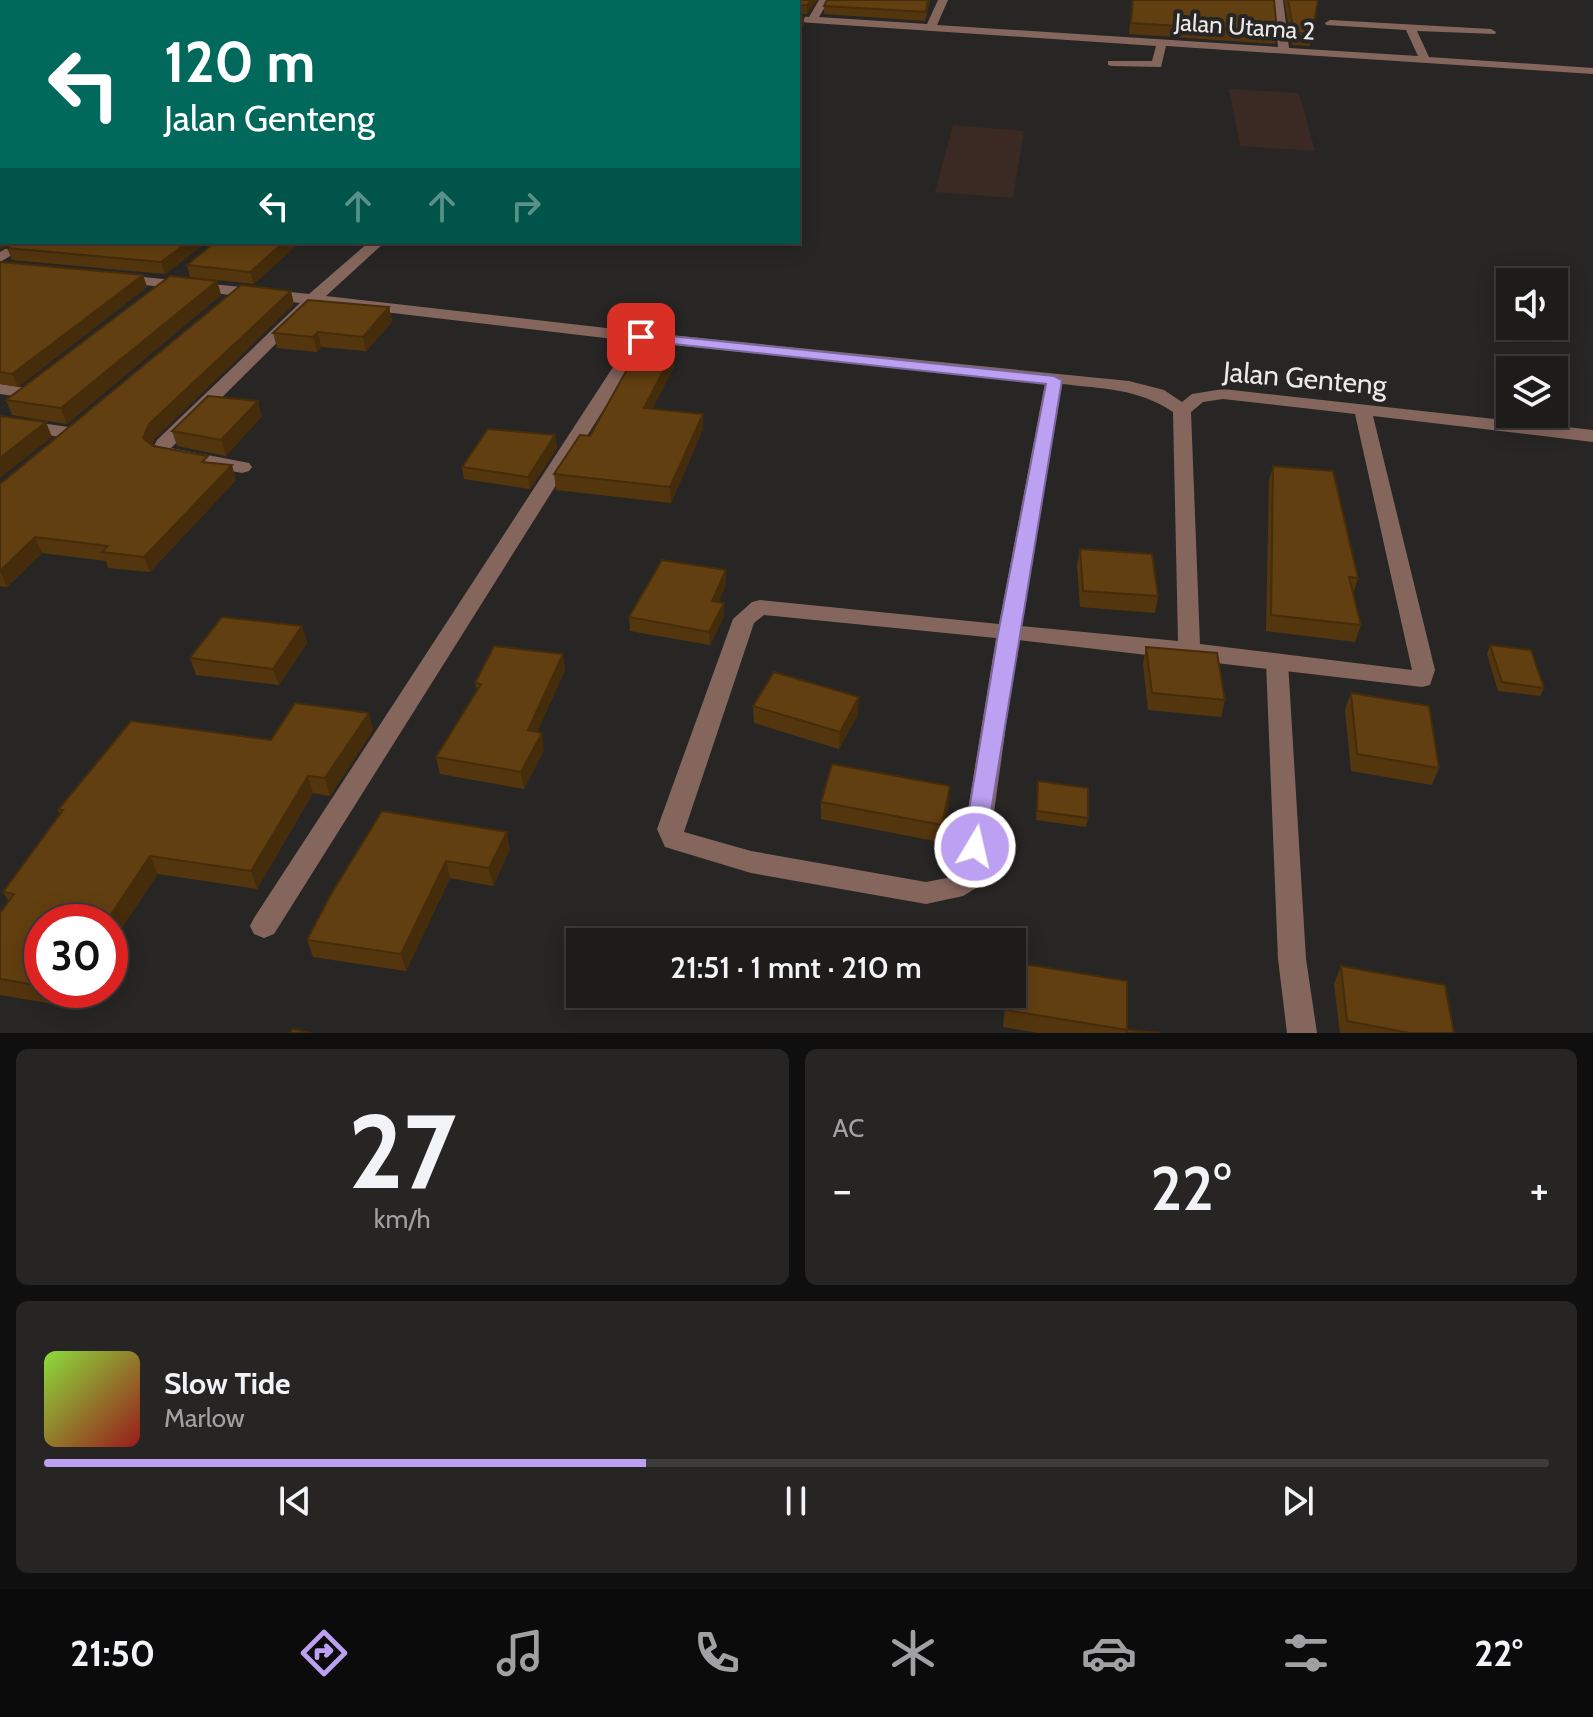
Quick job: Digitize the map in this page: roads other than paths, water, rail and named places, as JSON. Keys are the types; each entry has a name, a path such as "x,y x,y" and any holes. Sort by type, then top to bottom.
{"street":[{"path":"812,20 824,0"},
{"path":"931,26 943,0"},
{"path":"1278,0 1284,50"},
{"name":"Jalan Utama 2","path":"800,19 1593,71"},
{"path":"1330,23 1491,32"},
{"path":"1410,27 1424,58"},
{"path":"1112,63 1157,65 1162,42"},
{"path":"0,258 24,244"},
{"path":"242,467 160,452 164,444 313,299 376,244"},
{"path":"146,300 191,266"},
{"path":"108,276 641,337 1143,389 1174,402 1182,410 1189,650"},
{"path":"217,311 240,291"},
{"path":"264,926 641,337"},
{"path":"1054,380 1008,634 971,877 953,888 926,893 751,862 674,840 670,829 740,631 751,611 760,607 1008,634 1189,650 1420,680 1424,677 1362,408"},
{"path":"0,389 33,388 0,413"},
{"name":"Jalan Genteng","path":"1182,410 1198,398 1223,394 1593,436"},
{"path":"48,452 100,411"},
{"path":"0,422 72,433"},
{"path":"1277,662 1292,959 1302,1033"}]}
